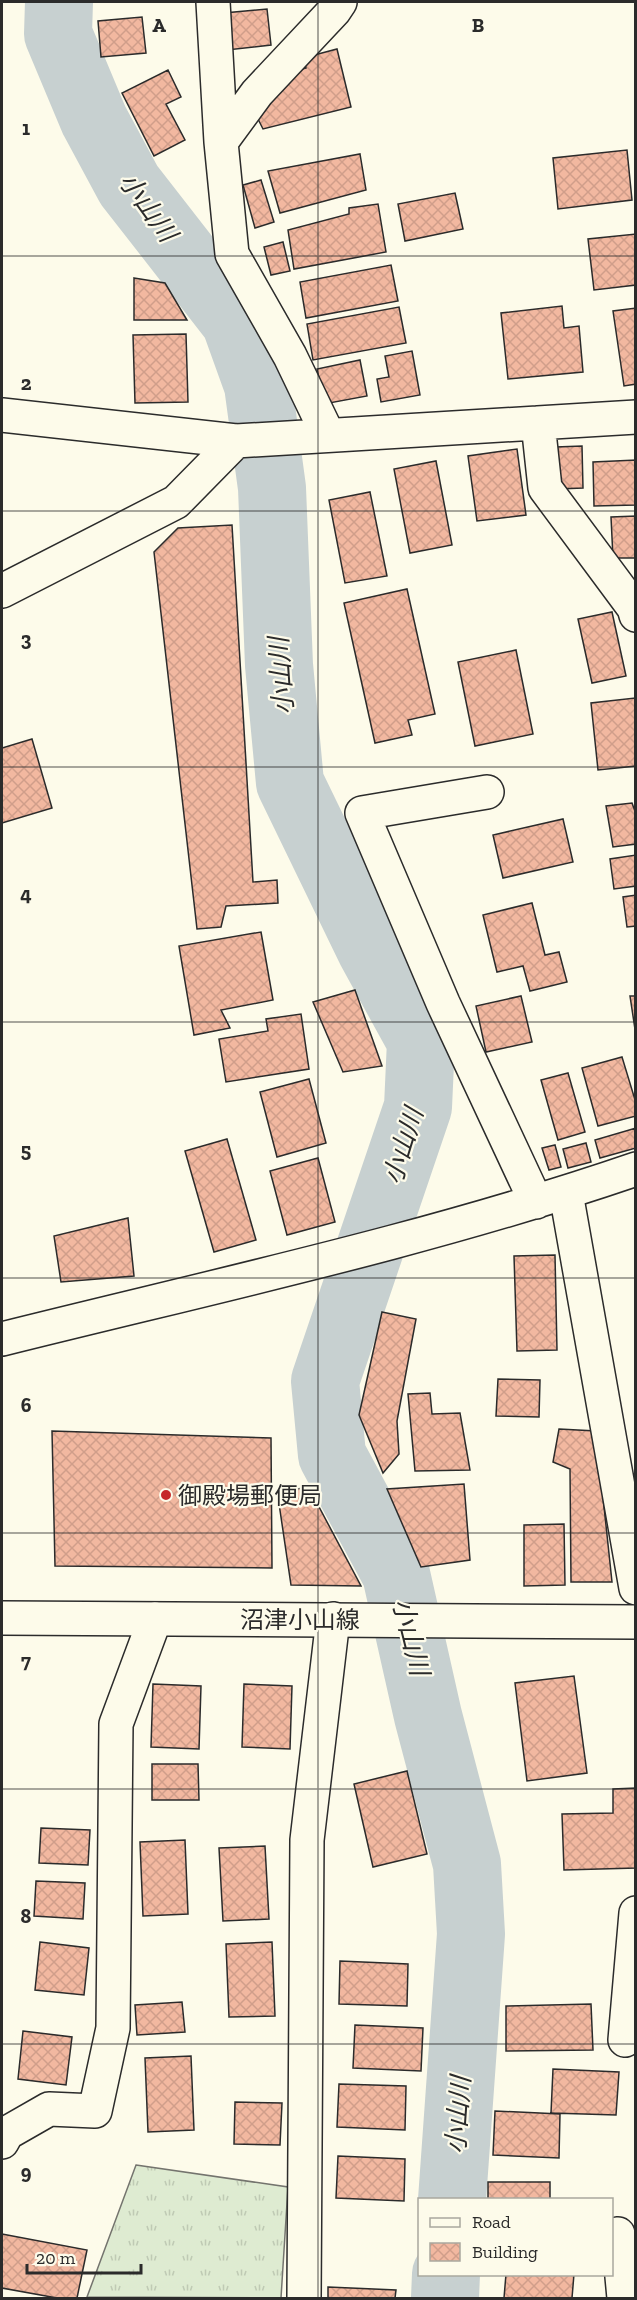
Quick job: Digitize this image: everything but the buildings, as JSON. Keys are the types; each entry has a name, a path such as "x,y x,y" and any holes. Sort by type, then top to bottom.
{"street":[{"path":"213,2 221,142 232,254 290,356 319,436"},
{"path":"221,142 257,93 340,2"},
{"path":"2,415 236,441 636,417"},
{"path":"538,423 545,488 634,608 636,615"},
{"path":"2,591 176,502 236,441"},
{"path":"487,792 362,813 443,1003 551,1197 636,1588"},
{"path":"2,1339 415,1236 551,1197 636,1169"},
{"name":"沼津小山線","path":"2,1618 636,1622"},
{"path":"2,2142 7,2133 49,2109 95,2111 113,2028 116,1724 155,1619"},
{"path":"304,2298 308,1840 333,1619"},
{"path":"625,2040 636,1913"},
{"path":"618,2234 624,2298"}],"green space":[{"path":"136,2165 288,2187 281,2298 87,2297"}],"waterway":[{"name":"小山川","path":"59,2 58,34 94,120 129,185 235,321 258,385 272,488 279,665 290,783 371,950 421,1041 418,1107 325,1381 332,1455 396,1574 428,1716 467,1864 471,1934 452,2198"},
{"name":"小山川","path":"445,2298 446,2276"}],"place":[{"name":"御殿場郵便局","path":"166,1495"}]}
